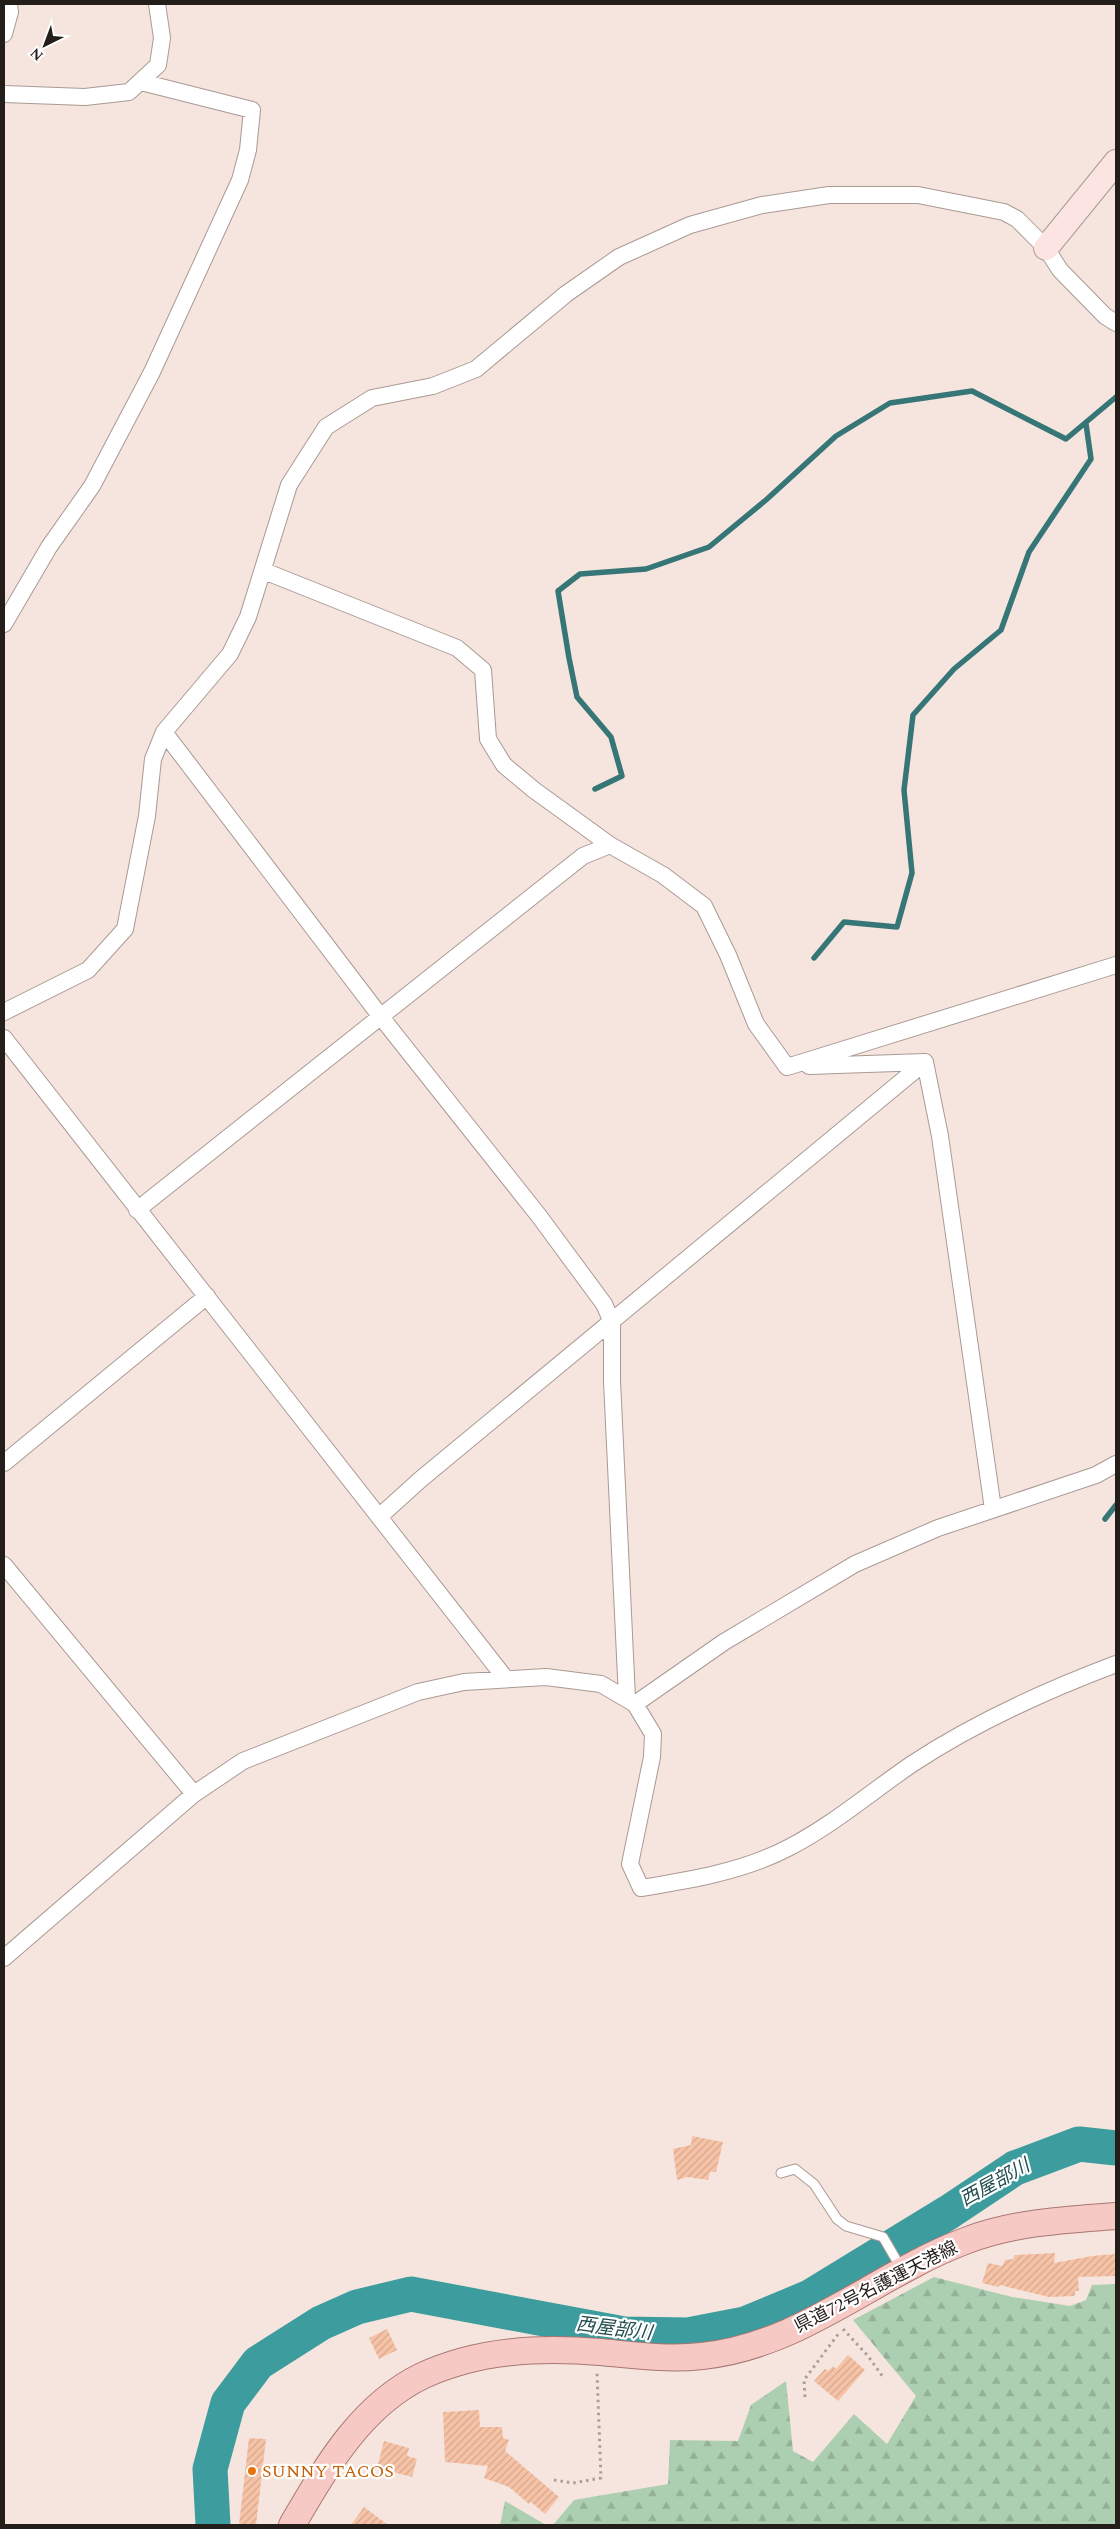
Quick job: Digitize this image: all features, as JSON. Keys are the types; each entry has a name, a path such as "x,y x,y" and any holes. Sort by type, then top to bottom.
{"main road":[{"name":"県道72号名護運天港線","path":"292,2525 336,2454 351,2434 384,2402 419,2378 441,2368 497,2352 547,2350 664,2357 701,2356 732,2352 802,2328 900,2266 966,2240 1023,2224 1116,2216"}],"street":[{"path":"4,34 10,12 9,4"},
{"path":"4,94 85,97 128,92 158,65 162,38 157,4"},
{"path":"4,624 49,547 92,486 152,372 240,180 248,150 252,110 141,82"},
{"path":"1046,248 1116,162"},
{"path":"4,1012 88,970 125,929 147,816 153,758 164,732 230,654 248,616 264,571 277,516 289,484 326,427 372,398 433,386 476,369 566,294 612,262 690,224 762,205 829,195 918,195 1004,212 1017,219 1046,248 1060,270 1105,316 1116,323"},
{"path":"264,571 457,648 483,670 488,739 504,765 534,790 610,845 663,875 704,906 728,956 756,1024 787,1067"},
{"path":"164,732 381,1017 539,1216 604,1304 612,1322 612,1381 631,1701"},
{"path":"137,1210 583,856 610,845"},
{"path":"787,1067 1116,965"},
{"path":"4,1038 137,1210 506,1678"},
{"path":"787,1067 924,1062"},
{"path":"379,1517 421,1479 924,1062"},
{"path":"924,1062 941,1146 993,1510"},
{"path":"4,1463 206,1296"},
{"path":"631,1701 724,1642 855,1564 938,1528 1096,1475 1116,1464"},
{"path":"4,1565 194,1794"},
{"path":"4,1958 194,1794 244,1761 418,1692 464,1682 546,1677 601,1684 631,1701 653,1734 652,1757 630,1864 641,1888 742,1868 790,1848 843,1816 913,1764 1008,1709 1116,1664"}],"lane":[{"path":"781,2173 795,2169 814,2184 837,2219 846,2226 883,2237 900,2266"}],"path":[{"path":"805,2398 804,2380 842,2328 868,2356 884,2377"},
{"path":"554,2480 573,2483 601,2478 596,2352"}],"green space":[{"path":"934,2277 1012,2297 1070,2306 1086,2300 1092,2285 1116,2284 1116,2525 553,2525 574,2500 668,2484 670,2440 738,2441 751,2405 786,2381 793,2451 813,2462 854,2414 887,2444 916,2396 853,2320"},
{"path":"505,2501 546,2525 500,2525"}],"building":[{"path":"692,2136 723,2142 716,2172 710,2172 708,2180 687,2177 677,2180 673,2149 691,2145"},
{"path":"1055,2253 1054,2263 1116,2254 1116,2276 1078,2277 1079,2291 1075,2291 1075,2296 1049,2297 1000,2285 998,2287 982,2283 988,2263 1002,2266 1005,2260 1013,2259 1015,2255"},
{"path":"387,2329 397,2350 379,2359 369,2338"},
{"path":"848,2355 865,2370 838,2401 814,2381 825,2369 828,2371 833,2366 836,2369"},
{"path":"479,2410 480,2427 502,2427 503,2438 509,2440 505,2451 559,2497 545,2514 531,2502 529,2504 509,2487 484,2478 488,2466 445,2462 443,2412"},
{"path":"249,2438 266,2439 256,2525 239,2525"},
{"path":"384,2441 409,2448 407,2456 417,2459 412,2477 377,2468"},
{"path":"364,2507 388,2525 351,2525"}],"waterway":[{"path":"595,789 622,776 611,737 577,697 558,591 580,574 646,569 709,547 766,500 836,436 890,403 972,391 1066,439 1116,397"},
{"path":"814,958 844,922 897,927 912,873 904,790 913,715 954,669 1001,630 1029,552 1091,459 1086,424"},
{"path":"1105,1519 1116,1505"},
{"name":"西屋部川","path":"213,2525 210,2469 228,2403 258,2363 321,2323 357,2307 411,2294 624,2334 688,2335 745,2324 810,2297 949,2212 1015,2168 1079,2144 1116,2148"}],"place":[{"name":"SUNNY TACOS","path":"252,2471"}]}
